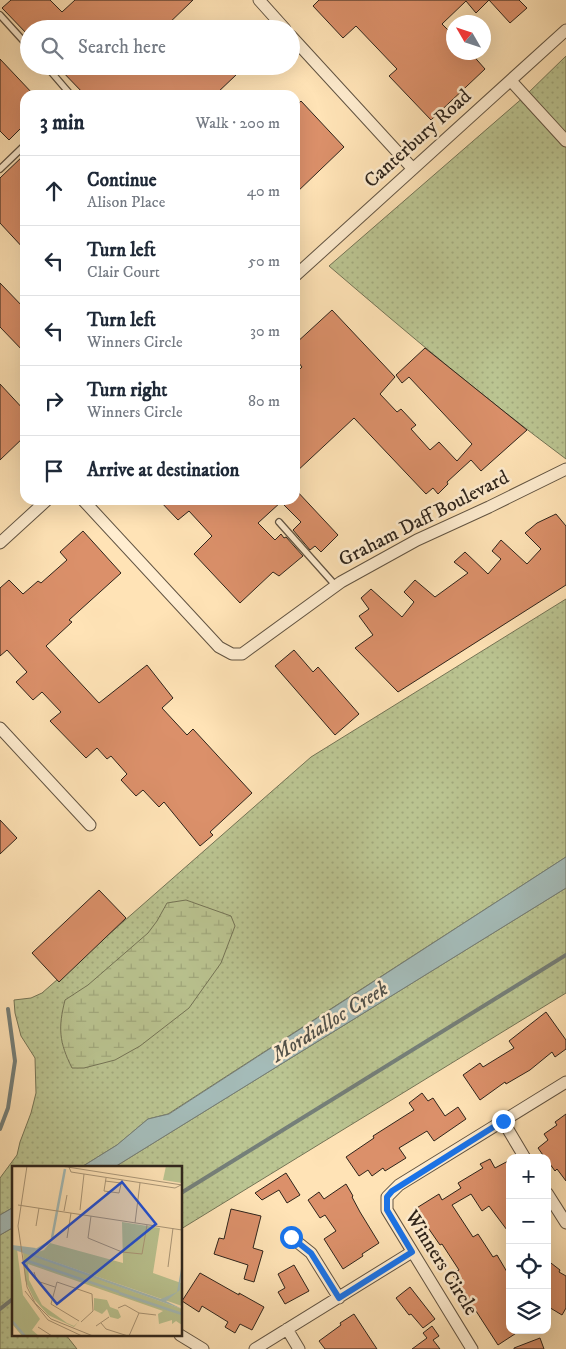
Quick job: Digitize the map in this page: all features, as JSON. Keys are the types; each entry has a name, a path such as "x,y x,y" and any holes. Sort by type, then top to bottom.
{"street":[{"path":"259,0 277,20"},
{"name":"Canterbury Road","path":"300,271 566,30"},
{"path":"300,46 413,169"},
{"path":"511,80 566,141"},
{"name":"Graham Daff Boulevard","path":"88,505 218,647 232,654 242,654 336,586 417,540 566,469"},
{"path":"0,542 41,505"},
{"path":"0,728 90,825"},
{"name":"Winners Circle","path":"472,1349 387,1210 387,1197 399,1186 566,1082"},
{"path":"503,1121 523,1154"},
{"path":"551,1199 566,1223"},
{"path":"291,1237 311,1253 339,1298"},
{"path":"255,1349 412,1252"},
{"path":"287,1329 300,1349"},
{"path":"182,1336 204,1349"}],"lane":[{"path":"1,18 20,38"},
{"path":"54,75 67,90"},
{"path":"0,169 20,150"},
{"path":"279,522 336,586"}],"green space":[{"path":"566,56 566,459 475,389 329,266 525,96"},
{"path":"566,599 566,857 168,1114 148,1119 117,1145 83,1166 12,1166 12,1208 0,1215 0,1178 17,1155 36,1093 35,1058 21,1036 14,1000 31,998 42,993 311,757"},
{"path":"566,888 566,993 182,1228 182,1166 116,1166"},
{"path":"186,900 231,916 235,926 221,963 189,1008 140,1046 115,1060 84,1068 72,1068 64,1050 61,1035 61,1019 65,1000 88,985 148,933 167,903"},
{"path":"12,1228 12,1336 67,1336 77,1349 0,1349 0,1235"}],"water":[{"name":"Mordialloc Creek","path":"566,857 566,888 116,1166 83,1166 117,1145 148,1119 169,1114"},
{"path":"12,1208 12,1228 0,1235 0,1215"}],"building":[{"path":"11,0 50,0 62,12 75,0 193,0 172,20 20,20 20,27 2,8"},
{"path":"319,0 489,0 476,13 466,1 451,15 446,15 446,20 442,24 446,28 446,60 477,60 485,69 431,120 389,76 397,69 356,26 343,38 313,6"},
{"path":"489,0 519,0 527,8 510,23"},
{"path":"0,59 29,90 20,90 20,129 9,140 0,131"},
{"path":"66,75 236,75 220,90 80,90"},
{"path":"300,102 344,147 300,189"},
{"path":"20,159 20,245 0,223 0,178"},
{"path":"0,283 20,304 20,348 0,327"},
{"path":"332,310 395,377 380,394 397,412 401,409 416,425 411,429 430,450 439,442 457,461 472,444 409,377 402,383 396,375 425,348 527,430 481,471 471,460 447,482 448,484 438,494 433,488 426,494 354,418 300,468 300,369 302,367 300,364 300,339"},
{"path":"0,384 20,406 20,441 0,460"},
{"path":"300,494 338,535 321,552 315,546 310,550 293,530 301,522 284,505 300,505"},
{"path":"164,505 278,505 258,523 275,540 281,534 284,538 286,537 303,556 279,576 273,572 240,603 194,554 212,536 189,511 178,520"},
{"path":"556,514 566,526 566,585 398,692 355,648 373,635 359,616 369,609 361,598 371,589 402,617 414,602 404,592 415,580 435,597 468,573 454,562 465,552 488,574 501,559 492,551 501,540 527,564 541,549 525,533 537,523"},
{"path":"83,531 121,573 69,620 72,622 46,646 99,703 147,665 173,698 162,708 187,735 193,729 252,793 210,832 213,835 200,846 164,802 159,807 143,790 136,796 121,780 127,774 111,756 107,759 97,748 86,758 50,721 61,712 42,692 33,700 16,682 27,672 7,650 0,656 0,588 9,580 23,594 38,581 41,583 67,560 60,552"},
{"path":"294,650 313,672 318,667 359,714 335,735 275,666"},
{"path":"0,820 17,838 0,854"},
{"path":"99,890 126,918 59,982 32,953"},
{"path":"546,1012 566,1040 566,1049 555,1057 552,1052 530,1070 506,1084 505,1082 480,1100 463,1075 480,1063 483,1067 514,1048 509,1041"},
{"path":"422,1093 428,1101 433,1098 445,1116 458,1107 466,1119 434,1141 427,1131 399,1148 406,1158 385,1171 383,1168 372,1176 368,1170 359,1176 346,1157 374,1138 373,1136 414,1110 409,1103"},
{"path":"566,1114 566,1181 557,1169 555,1171 551,1166 551,1154 542,1154 538,1148 548,1140 544,1134 557,1125 555,1122"},
{"path":"490,1159 495,1168 506,1162 506,1229 489,1206 482,1211 471,1194 452,1205 473,1237 478,1234 493,1257 497,1255 506,1270 506,1334 515,1334 498,1345 452,1274 459,1270 415,1209 439,1194 442,1200 461,1188 458,1183 483,1168 480,1164"},
{"path":"286,1173 300,1195 287,1203 279,1190 262,1200 255,1193"},
{"path":"346,1184 379,1243 343,1269 324,1239 336,1231 325,1215 320,1218 308,1200 319,1192 324,1199"},
{"path":"231,1209 261,1216 253,1248 263,1251 254,1282 244,1279 248,1265 214,1254 219,1238 224,1239"},
{"path":"551,1263 560,1270 559,1272 566,1276 566,1308 562,1315 551,1308"},
{"path":"294,1265 309,1291 285,1304 278,1292 285,1288 278,1274"},
{"path":"200,1273 264,1307 252,1330 240,1324 235,1333 225,1327 228,1322 202,1306 199,1312 182,1301"},
{"path":"410,1287 435,1319 423,1328 411,1314 409,1315 396,1298"},
{"path":"354,1314 377,1349 325,1349 319,1341"},
{"path":"432,1326 439,1336 433,1340 440,1349 412,1349 427,1338 423,1333"},
{"path":"540,1338 544,1349 514,1349 514,1348"}],"waterway":[{"path":"182,1192 566,955"},
{"path":"0,1129 8,1108 15,1061 8,1009"},
{"path":"0,1309 12,1300"}],"route":[{"path":"291,1237 311,1253 339,1298 412,1252 387,1210 387,1197 392,1191 503,1121"}]}
